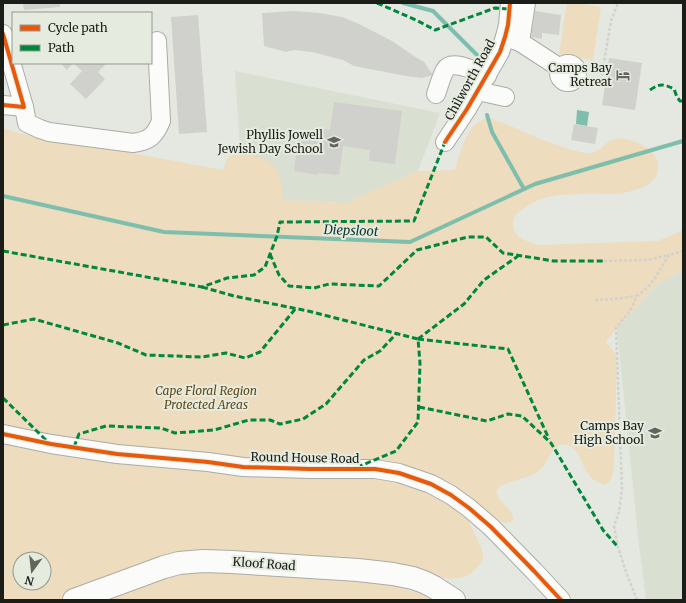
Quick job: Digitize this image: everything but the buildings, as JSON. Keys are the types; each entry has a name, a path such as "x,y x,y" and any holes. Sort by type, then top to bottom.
{"main road":[{"name":"Kloof Road","path":"74,600 164,567 203,561 358,570 397,575 424,582 454,600"}],"street":[{"name":"Chilworth Road","path":"446,142 487,76 500,52 513,39 508,25 510,3"},
{"path":"526,3 513,39 569,78"},
{"path":"3,34 25,115"},
{"path":"3,105 25,115 40,130 133,143 142,142 151,138 157,130 160,121 157,41"},
{"path":"436,94 445,69 451,64 458,65 487,76"},
{"path":"478,91 505,97"},
{"name":"Round House Road","path":"3,434 51,444 103,452 208,462 243,467 375,469 399,473 431,484 451,495 469,508 492,527 561,600"}],"path":[{"path":"600,85 611,21 618,3"},
{"path":"569,78 605,86"},
{"path":"604,261 648,260 683,251"},
{"path":"595,300 615,300 636,296 651,283 668,255"},
{"path":"636,296 630,311 616,328 622,489 619,512 614,526 618,547 637,600"}],"shaded area":[{"name":"Phyllis Jowell Jewish Day School","path":"235,71 440,113 418,171 345,203 243,198"},
{"path":"577,110 589,112 587,126 576,124"},
{"name":"Camps Bay High School","path":"683,270 683,600 646,600 638,537 617,329 657,284"}],"green space":[{"path":"567,3 601,7 593,60 559,54"},
{"name":"Cape Floral Region Protected Areas","path":"484,119 493,119 569,149 587,153 597,151 606,143 615,139 626,139 647,148 657,159 657,175 647,185 624,193 577,194 544,198 523,209 517,214 513,222 517,235 522,239 538,245 658,241 683,230 683,270 657,284 606,341 617,358 614,467 609,483 604,484 594,480 585,469 577,452 572,448 562,444 558,446 552,452 545,465 538,471 502,485 497,489 498,498 510,511 513,516 513,521 505,523 488,515 470,518 469,522 483,554 481,563 472,573 467,576 448,579 405,565 387,584 419,593 431,600 3,600 3,128 22,134 223,170 230,156 243,154 254,156 268,161 276,169 284,200 345,203 418,171 455,170 468,133 475,124"}],"waterway":[{"path":"403,3 433,11 479,57"},
{"path":"487,115 492,132 524,189"},
{"name":"Diepsloot","path":"3,196 164,232 410,242 535,184 683,141"}],"marked path":[{"path":"377,3 435,30 495,8 509,9"},
{"path":"650,90 659,85 667,86 674,89 677,97 680,101 683,101"},
{"path":"3,251 202,287 227,278 254,275 265,267 277,236 280,222 414,221 445,142"},
{"path":"270,254 279,275 289,286 314,288 329,284 379,286 417,250 468,237 486,237 503,253 554,261 604,261"},
{"path":"418,339 464,304 484,280 518,256"},
{"path":"202,287 234,296 308,311 418,339 420,363 418,422 396,451 360,466"},
{"path":"3,325 34,319 118,343 146,355 202,357 226,353 245,358 260,352 296,308"},
{"path":"74,447 79,434 106,426 161,428 175,433 214,430 249,420 270,420 280,424 303,419 326,404 364,360 380,351 396,334"},
{"path":"418,339 508,349 549,439"},
{"path":"3,398 49,443"},
{"path":"419,407 487,421 508,414 522,416 551,443 603,530 618,547"}],"cycle path":[{"path":"445,142 467,109 500,52 508,25 510,3"},
{"path":"3,34 24,107 3,105"},
{"path":"3,434 51,444 117,454 208,462 243,467 375,469 399,473 431,484 451,495 469,508 491,527 561,600"}],"place":[{"name":"Camps Bay Retreat","path":"623,75"},
{"name":"Phyllis Jowell Jewish Day School","path":"334,142"},
{"name":"Camps Bay High School","path":"655,433"}]}
